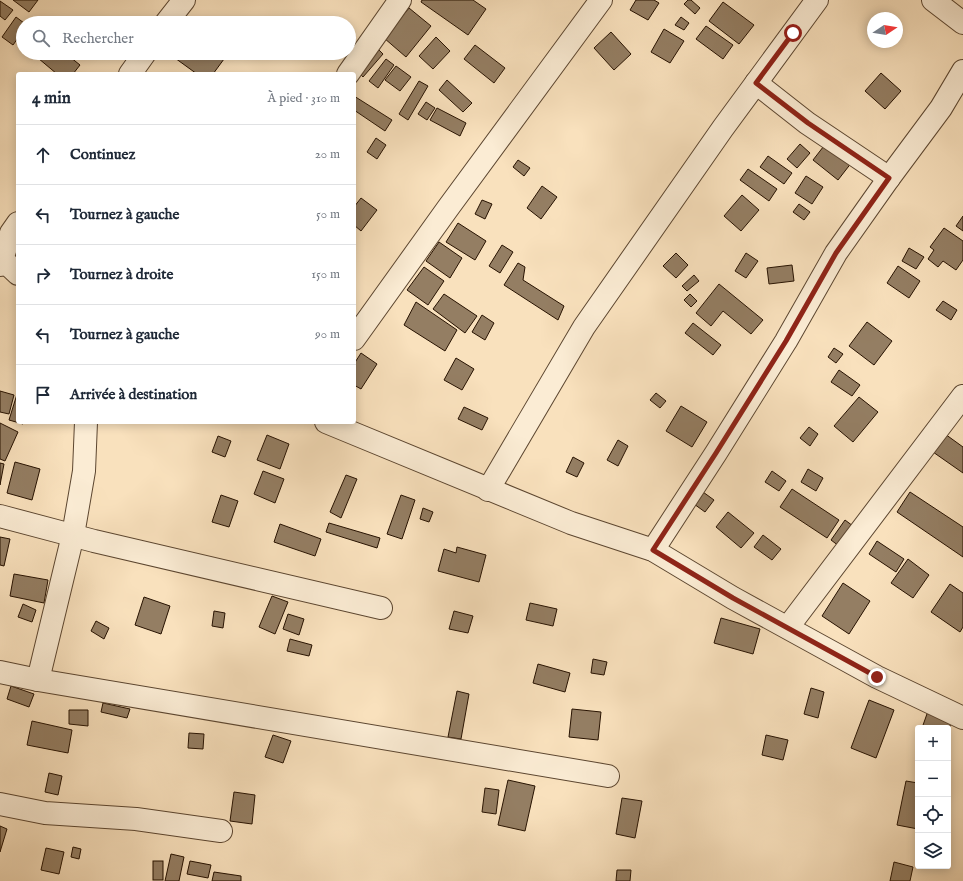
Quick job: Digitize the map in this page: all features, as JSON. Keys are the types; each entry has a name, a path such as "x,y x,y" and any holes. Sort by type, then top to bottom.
{"street":[{"path":"171,16 184,0"},
{"path":"349,72 400,0"},
{"path":"356,336 601,0"},
{"path":"488,490 584,327 723,128 817,0"},
{"path":"937,1 963,23"},
{"path":"131,72 140,60"},
{"path":"653,550 786,341 836,253 941,108 963,71"},
{"path":"756,83 808,123 889,178"},
{"path":"12,230 1,262 16,273"},
{"path":"788,627 963,396"},
{"path":"38,680 72,535 84,471 86,424"},
{"path":"331,424 571,523 653,550 733,598 877,677 963,718"},
{"path":"0,516 72,535 381,608"},
{"path":"0,672 38,680 608,776"},
{"path":"0,804 45,813 136,819 221,831"}],"building":[{"path":"13,0 38,0 29,12"},
{"path":"422,0 473,0 486,9 468,35 421,2"},
{"path":"636,0 654,0 659,3 648,20 630,10"},
{"path":"688,0 691,0 700,8 695,14 684,4"},
{"path":"0,1 13,10 5,20 0,16"},
{"path":"723,2 754,25 739,44 709,21"},
{"path":"409,8 431,26 406,57 384,38"},
{"path":"16,17 16,41 13,45 2,37"},
{"path":"681,17 689,23 684,30 675,25"},
{"path":"706,26 733,45 723,59 696,39"},
{"path":"664,29 684,41 670,63 651,52"},
{"path":"611,32 631,54 614,70 594,48"},
{"path":"436,37 450,51 433,69 419,56"},
{"path":"475,45 505,68 494,83 464,59"},
{"path":"376,47 383,54 363,77 356,70"},
{"path":"386,59 394,65 378,88 369,81"},
{"path":"40,60 74,60 80,65 75,72 55,72"},
{"path":"178,60 223,60 214,72 194,72"},
{"path":"396,66 411,77 400,91 385,80"},
{"path":"881,73 901,91 885,109 865,91"},
{"path":"447,80 472,103 463,112 439,90"},
{"path":"419,81 428,86 408,120 399,114"},
{"path":"356,97 392,120 385,131 356,111"},
{"path":"426,102 435,108 427,120 418,114"},
{"path":"437,108 466,123 460,136 430,120"},
{"path":"376,138 386,145 377,159 367,152"},
{"path":"827,142 852,162 838,180 813,160"},
{"path":"800,144 810,153 797,168 787,159"},
{"path":"768,156 792,173 784,184 760,167"},
{"path":"518,160 530,168 524,176 513,167"},
{"path":"748,169 777,189 769,201 740,180"},
{"path":"806,176 823,187 812,204 795,193"},
{"path":"542,186 557,197 541,219 527,208"},
{"path":"742,195 759,210 741,231 724,216"},
{"path":"361,198 377,210 361,231 356,227 356,204"},
{"path":"482,200 492,204 485,219 475,214"},
{"path":"799,204 810,212 804,220 793,212"},
{"path":"963,216 963,231 956,226"},
{"path":"458,223 486,241 475,260 446,242"},
{"path":"944,228 963,241 963,260 956,270 943,261 938,267 928,259 934,250 930,247"},
{"path":"439,242 462,258 450,278 426,261"},
{"path":"502,245 513,252 500,273 489,266"},
{"path":"909,248 924,257 916,269 902,261"},
{"path":"676,253 688,265 676,278 663,266"},
{"path":"746,253 758,261 746,278 735,271"},
{"path":"518,263 525,267 523,280 564,306 558,320 504,285"},
{"path":"792,265 794,281 769,284 767,268"},
{"path":"898,266 920,281 909,298 887,283"},
{"path":"424,267 444,281 428,305 407,290"},
{"path":"694,275 699,281 687,291 682,286"},
{"path":"719,284 763,320 751,334 723,311 711,326 696,313"},
{"path":"444,294 477,316 465,333 433,309"},
{"path":"690,294 697,301 691,307 684,300"},
{"path":"943,301 957,310 951,320 936,310"},
{"path":"416,302 457,330 445,351 404,325"},
{"path":"482,315 494,323 485,340 472,332"},
{"path":"867,322 892,341 874,365 849,346"},
{"path":"693,323 721,345 713,355 685,333"},
{"path":"834,348 843,354 836,363 828,357"},
{"path":"361,353 377,364 361,389 356,386 356,361"},
{"path":"456,358 474,369 462,390 444,380"},
{"path":"839,370 860,385 852,396 831,382"},
{"path":"0,391 14,395 9,414 0,412"},
{"path":"656,393 666,401 660,408 650,400"},
{"path":"16,397 16,422 9,420"},
{"path":"859,397 878,412 853,442 834,426"},
{"path":"681,406 707,422 692,447 666,431"},
{"path":"464,407 488,418 482,430 458,419"},
{"path":"0,423 18,432 5,461 0,459"},
{"path":"809,427 818,434 810,446 800,438"},
{"path":"945,434 963,447 963,473 933,452"},
{"path":"267,435 289,444 280,469 257,460"},
{"path":"218,436 231,441 225,457 212,452"},
{"path":"618,440 628,446 618,466 607,460"},
{"path":"573,457 584,463 577,477 566,472"},
{"path":"15,462 40,469 32,500 7,493"},
{"path":"0,463 4,464 0,485"},
{"path":"808,469 823,478 816,491 801,482"},
{"path":"263,471 284,479 275,503 254,494"},
{"path":"772,471 786,481 779,491 765,482"},
{"path":"346,475 357,479 341,518 330,512"},
{"path":"792,489 839,520 827,538 780,507"},
{"path":"703,492 714,500 705,512 694,504"},
{"path":"910,492 963,527 963,557 897,512"},
{"path":"221,495 238,501 229,527 212,522"},
{"path":"401,495 415,500 402,539 387,534"},
{"path":"423,508 433,512 429,522 420,519"},
{"path":"728,512 754,533 741,548 716,527"},
{"path":"845,520 857,529 843,549 831,540"},
{"path":"329,523 380,538 377,548 326,532"},
{"path":"280,524 321,539 315,556 274,542"},
{"path":"763,535 781,549 772,560 754,547"},
{"path":"0,537 10,539 4,566 0,565"},
{"path":"877,541 904,559 896,572 869,554"},
{"path":"457,547 486,555 479,582 438,571 444,549 456,553"},
{"path":"908,559 929,575 913,598 891,583"},
{"path":"14,574 48,580 44,603 10,596"},
{"path":"843,583 870,601 849,634 822,616"},
{"path":"950,584 963,593 963,627 960,632 931,612"},
{"path":"272,596 288,602 275,634 259,627"},
{"path":"144,597 170,606 161,634 135,625"},
{"path":"530,603 557,609 553,626 526,620"},
{"path":"23,604 36,610 32,622 18,617"},
{"path":"214,611 225,613 223,628 212,626"},
{"path":"454,611 473,616 468,633 449,629"},
{"path":"288,614 304,619 299,635 283,629"},
{"path":"721,618 760,629 753,654 714,643"},
{"path":"96,621 109,628 104,639 91,631"},
{"path":"290,639 312,645 309,656 287,651"},
{"path":"593,659 607,662 604,675 591,673"},
{"path":"538,664 570,673 565,692 533,683"},
{"path":"11,686 34,694 29,707 7,699"},
{"path":"811,688 824,692 818,718 804,714"},
{"path":"457,691 469,694 461,739 448,737"},
{"path":"869,700 894,710 876,758 851,748"},
{"path":"103,703 130,709 127,718 101,712"},
{"path":"572,709 601,712 598,740 569,737"},
{"path":"69,710 88,710 88,726 69,724"},
{"path":"928,711 952,720 950,725 923,725"},
{"path":"32,721 72,730 68,753 27,745"},
{"path":"189,733 204,734 203,749 188,748"},
{"path":"273,735 291,741 283,763 265,757"},
{"path":"766,735 788,740 783,760 762,755"},
{"path":"49,773 62,776 58,795 45,792"},
{"path":"508,780 535,786 525,831 498,825"},
{"path":"906,781 915,782 915,828 897,825"},
{"path":"485,788 499,790 496,814 482,812"},
{"path":"234,792 255,795 252,824 230,821"},
{"path":"622,798 642,801 635,838 616,834"},
{"path":"0,826 7,829 0,852"},
{"path":"73,847 81,849 79,859 71,857"},
{"path":"46,848 64,852 59,874 41,870"},
{"path":"171,854 184,857 179,881 165,881"},
{"path":"153,861 163,861 163,880 153,880"},
{"path":"190,861 211,865 208,878 187,874"},
{"path":"894,862 913,867 910,881 890,881"},
{"path":"617,870 631,870 630,881 616,881"},
{"path":"214,872 241,876 241,881 212,881"}],"route":[{"path":"793,33 756,83 808,123 889,178 836,253 786,341 653,550 733,598 877,677"}]}
